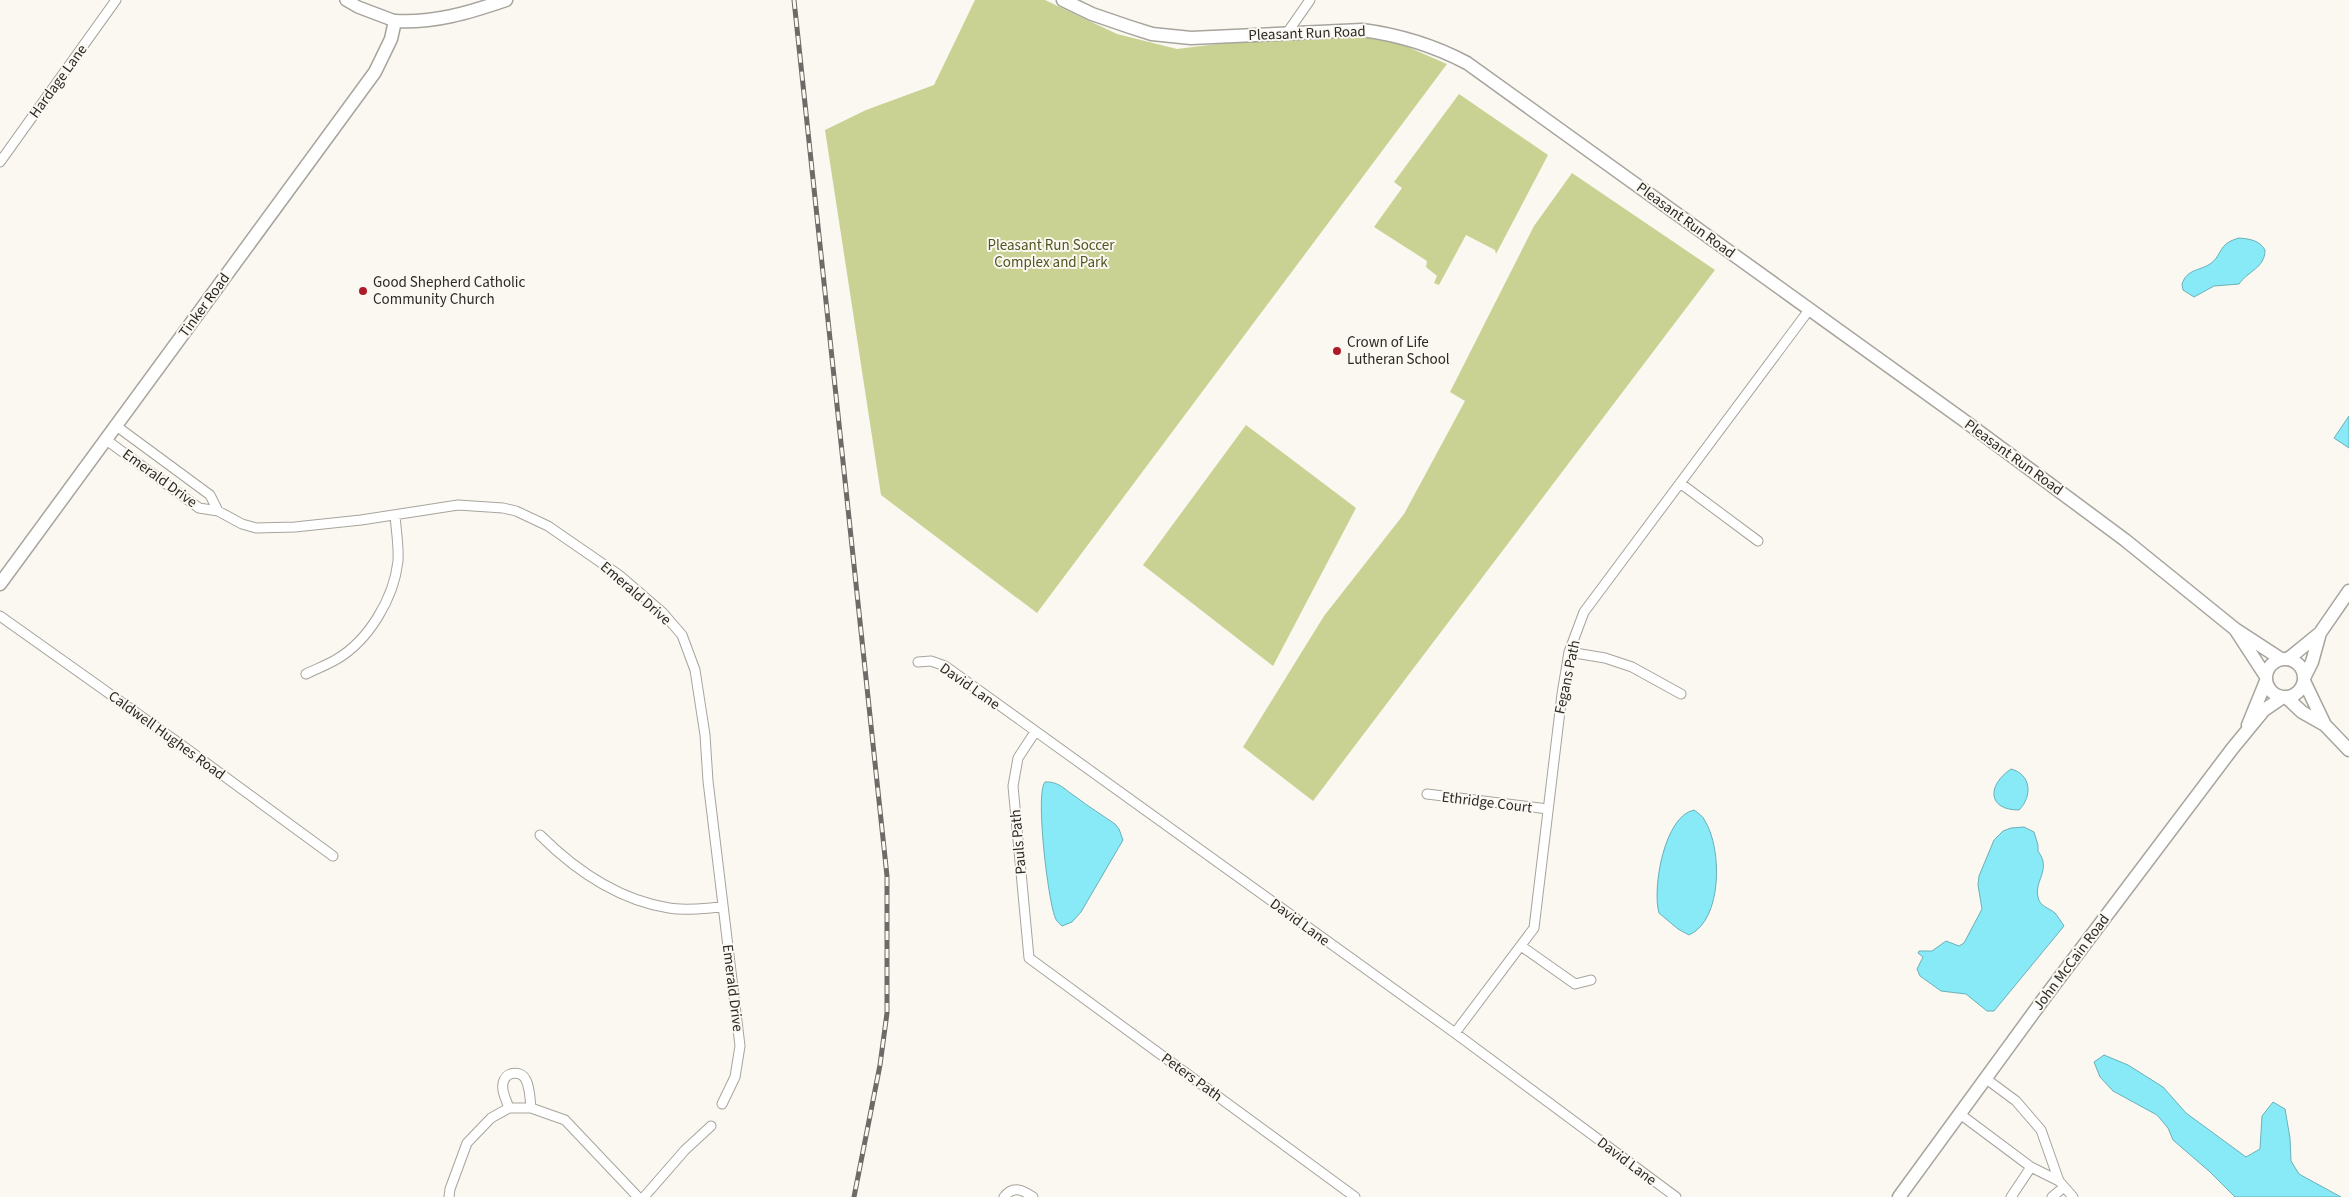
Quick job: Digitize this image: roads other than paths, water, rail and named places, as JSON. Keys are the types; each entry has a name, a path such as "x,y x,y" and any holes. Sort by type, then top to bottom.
{"main road":[{"path":"395,20 439,20 460,16 506,0"},
{"name":"Pleasant Run Road","path":"1063,0 1092,14 1152,34 1191,38 1344,29 1385,33 1427,43 1468,63 2126,540 2235,629 2284,659"},
{"name":"Tinker Road","path":"0,584 375,72 391,39 395,20"},
{"path":"2285,697 2300,690 2312,662 2320,633 2349,591"},
{"name":"Pleasant Run Road","path":"2235,629 2266,678"},
{"path":"2320,633 2284,659 2270,666 2266,678 2274,693 2285,697 2302,712 2325,725 2349,750"},
{"path":"2284,659 2298,663 2325,725"},
{"path":"2256,662 2260,682 2260,695"},
{"path":"2312,662 2313,699"},
{"name":"John McCain Road","path":"2247,730 2266,678"},
{"name":"John McCain Road","path":"1899,1197 1985,1078 2247,730 2264,710 2285,697"}],"street":[{"name":"Hardage Lane","path":"0,162 116,0"},
{"path":"346,0 358,7 395,20"},
{"path":"1287,33 1310,0"},
{"name":"Fegans Path","path":"1455,1033 1534,928 1562,694 1569,652 1584,612 1809,310"},
{"name":"Emerald Drive","path":"115,425 210,495 218,511"},
{"name":"Emerald Drive","path":"105,439 200,508 218,511 256,528 295,527 458,506 503,508 516,511 548,526 620,575 670,620 682,635 695,670 705,735 708,781 740,1046 735,1077 722,1104"},
{"path":"1680,483 1758,541"},
{"path":"306,674 344,654 369,629 380,613 391,592 398,561 395,515"},
{"name":"Caldwell Hughes Road","path":"0,616 333,856"},
{"path":"1569,652 1605,658 1632,667 1681,694"},
{"name":"David Lane","path":"918,662 931,661 945,666 1455,1033 1676,1197"},
{"name":"Pauls Path","path":"1029,958 1013,786 1018,758 1035,732"},
{"name":"Ethridge Court","path":"1427,794 1548,810"},
{"path":"540,835 558,853 605,886 622,894 671,908 723,907"},
{"path":"1521,946 1575,984 1591,980"},
{"name":"Peters Path","path":"1029,958 1355,1197"},
{"path":"509,1108 503,1086 504,1080 508,1075 521,1074 526,1078 531,1108"},
{"path":"1985,1078 2016,1101 2042,1130 2062,1184 2073,1197"},
{"path":"449,1197 450,1189 467,1143 491,1118 509,1108 531,1108 565,1120 638,1197"},
{"path":"1960,1114 2031,1167 2062,1184"},
{"path":"644,1197 685,1150 711,1126"},
{"path":"2011,1197 2031,1167"},
{"path":"2052,1197 2062,1184"},
{"path":"1004,1197 1015,1189 1022,1190 1033,1197"}],"water":[{"path":"2239,238 2257,242 2265,250 2259,265 2239,284 2214,286 2194,297 2183,290 2182,284 2184,279 2190,273 2210,264 2227,243"},
{"path":"2349,416 2349,448 2334,438"},
{"path":"2011,769 2023,776 2028,786 2026,798 2019,810 2001,806 1994,796 1998,782"},
{"path":"1045,782 1062,786 1115,824 1123,840 1081,912 1072,922 1062,926 1057,921 1052,907 1046,870 1041,805 1042,790"},
{"path":"1694,810 1703,818 1711,833 1716,865 1716,882 1708,915 1700,927 1689,935 1678,929 1659,913 1657,888 1659,871 1668,839 1675,825 1684,815"},
{"path":"2024,827 2034,832 2038,851 2042,858 2043,869 2037,891 2039,900 2042,905 2055,913 2064,926 1994,1011 1987,1011 1966,994 1941,991 1920,976 1917,969 1923,957 1918,953 1919,951 1932,951 1946,941 1959,946 1964,943 1982,909 1978,885 1979,876 1994,840 2003,831"},
{"path":"2104,1055 2128,1065 2163,1087 2186,1113 2246,1157 2260,1149 2262,1116 2273,1102 2285,1109 2290,1138 2291,1161 2299,1174 2341,1197 2235,1197 2173,1140 2168,1128 2157,1115 2113,1091 2100,1077 2094,1062"}],"railway":[{"path":"794,0 887,876 887,1013 880,1065 854,1197"}],"place":[{"name":"Good Shepherd Catholic Community Church","path":"363,291"},
{"name":"Crown of Life Lutheran School","path":"1337,351"}],"park label":[{"name":"Pleasant Run Soccer Complex and Park","path":"1051,254"}]}
